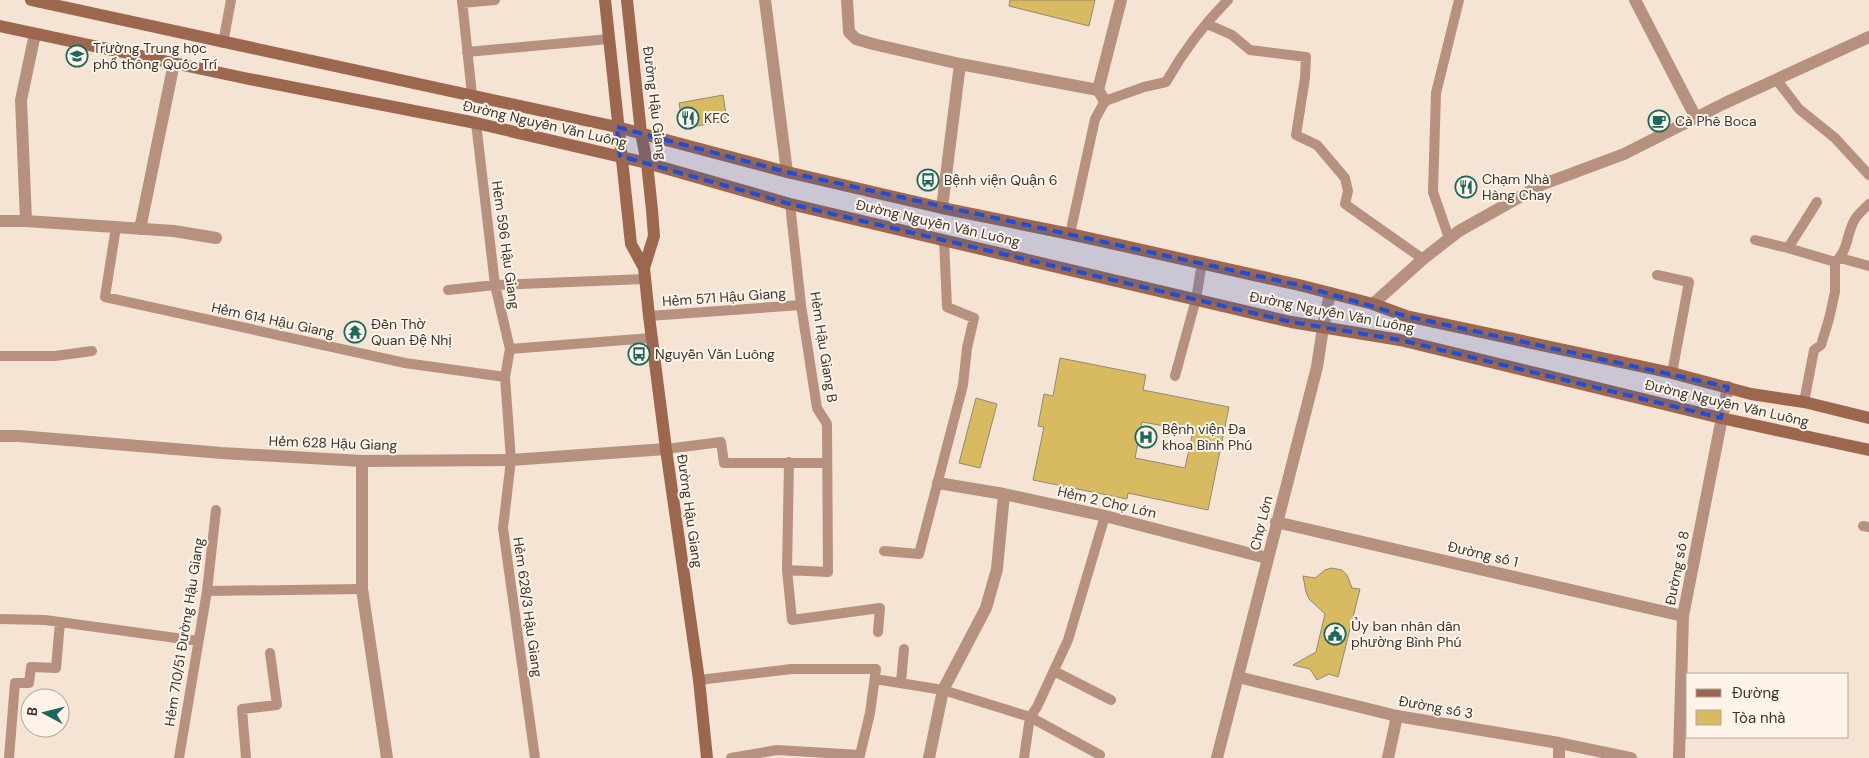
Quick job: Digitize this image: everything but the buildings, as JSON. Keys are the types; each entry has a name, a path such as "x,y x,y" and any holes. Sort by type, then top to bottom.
{"main road":[{"name":"Đường Nguyễn Văn Luông","path":"31,0 618,127 787,172 1330,293 1373,304 1406,316 1672,373 1752,394 1804,402 1869,418"},
{"name":"Đường Hậu Giang","path":"605,0 620,156 631,244 645,274"},
{"name":"Đường Hậu Giang","path":"627,0 654,236 645,274 651,338 699,680 707,758"},
{"name":"Đường Nguyễn Văn Luông","path":"0,26 174,63 476,123 647,162 790,204 1291,322 1400,340 1721,418 1869,450"}],"street":[{"path":"765,0 787,172"},
{"path":"847,0 849,32 856,38 873,44 1101,95 1121,0"},
{"path":"1635,0 1696,118"},
{"path":"26,221 21,100 35,34"},
{"path":"1373,304 1449,238 1541,185 1624,154 1869,37"},
{"path":"140,229 174,63"},
{"path":"942,208 960,64"},
{"path":"0,222 26,221 174,231 216,238"},
{"name":"Chợ Lớn","path":"1217,758 1317,367 1330,293"},
{"name":"Đường số 8","path":"1680,758 1683,616 1728,387"},
{"name":"Hẻm 628 Hậu Giang","path":"0,436 222,453 362,461 511,460 666,449"},
{"path":"362,461 362,589 387,758"},
{"name":"Hẻm 2 Chợ Lớn","path":"938,483 1004,494 1105,516 1267,558"},
{"path":"929,758 943,690 986,608 997,569 1004,494"},
{"name":"Đường số 1","path":"1276,522 1683,616"},
{"name":"Đường số 3","path":"1238,677 1397,716 1559,743 1631,758"},
{"path":"1388,758 1397,716"},
{"path":"1559,743 1559,758"}],"lane":[{"path":"223,43 232,0"},
{"path":"472,95 462,2 496,0"},
{"path":"1070,234 1101,95 1166,82 1179,60 1228,0"},
{"path":"1449,238 1433,192 1436,94 1459,0"},
{"path":"1207,24 1232,35 1250,50 1306,56 1305,78 1296,135 1317,145 1345,178 1348,191 1345,204 1423,259"},
{"path":"467,52 608,39"},
{"path":"1776,80 1799,110 1835,138 1869,175"},
{"name":"Hẻm 596 Hậu Giang","path":"476,123 495,285 510,349 505,377 511,460"},
{"path":"1788,248 1817,202"},
{"name":"Hẻm Hậu Giang B","path":"787,570 828,572 827,424 817,408 790,204"},
{"path":"1804,402 1814,350 1821,345 1829,319 1835,292 1838,260 1845,250 1848,236 1856,218 1869,204"},
{"name":"Hẻm 614 Hậu Giang","path":"116,227 105,297 405,363 505,377"},
{"path":"884,551 919,554 963,386 967,348 974,318 947,307 944,240"},
{"path":"1755,240 1869,266"},
{"path":"1175,376 1196,299 1202,263"},
{"path":"448,290 645,274"},
{"path":"1657,275 1689,282 1672,373"},
{"name":"Hẻm 571 Hậu Giang","path":"649,316 802,306"},
{"path":"510,349 651,338"},
{"path":"0,356 55,356 92,351"},
{"path":"666,449 721,442 724,463 827,463"},
{"name":"Hẻm 628/3 Hậu Giang","path":"511,460 503,528 535,758"},
{"path":"789,462 787,570 792,620 880,608 878,632"},
{"name":"Hẻm 710/51 Đường Hậu Giang","path":"179,758 207,591 216,510"},
{"path":"1024,758 1030,717 1068,640 1105,516"},
{"path":"207,591 362,589"},
{"path":"0,620 46,620 198,641"},
{"path":"9,758 15,683 29,683 31,668 56,668 60,622"},
{"path":"901,682 904,649"},
{"path":"246,758 242,709 277,705 270,653"},
{"path":"699,680 792,669 876,669 870,713 860,755 799,754 777,750 731,758"},
{"path":"1054,671 1111,700"},
{"path":"875,678 943,690 1030,717 1100,755"}],"highlighted area":[{"path":"617,127 787,172 1299,285 1406,316 1728,387 1721,418 1400,340 1291,322 790,204 620,156"}],"place":[{"name":"Trường Trung học phổ thông Quốc Trí","path":"77,56"},
{"name":"KFC","path":"688,118"},
{"name":"Cà Phê Boca","path":"1659,121"},
{"name":"Bệnh viện Quận 6","path":"928,180"},
{"name":"Chạm Nhà Hàng Chay","path":"1466,187"},
{"name":"Đền Thờ Quan Đệ Nhị","path":"355,332"},
{"name":"Nguyễn Văn Luông","path":"639,354"},
{"name":"Bệnh viện Đa khoa Bình Phú","path":"1146,437"},
{"name":"Ủy ban nhân dân phường Bình Phú","path":"1335,634"}]}
